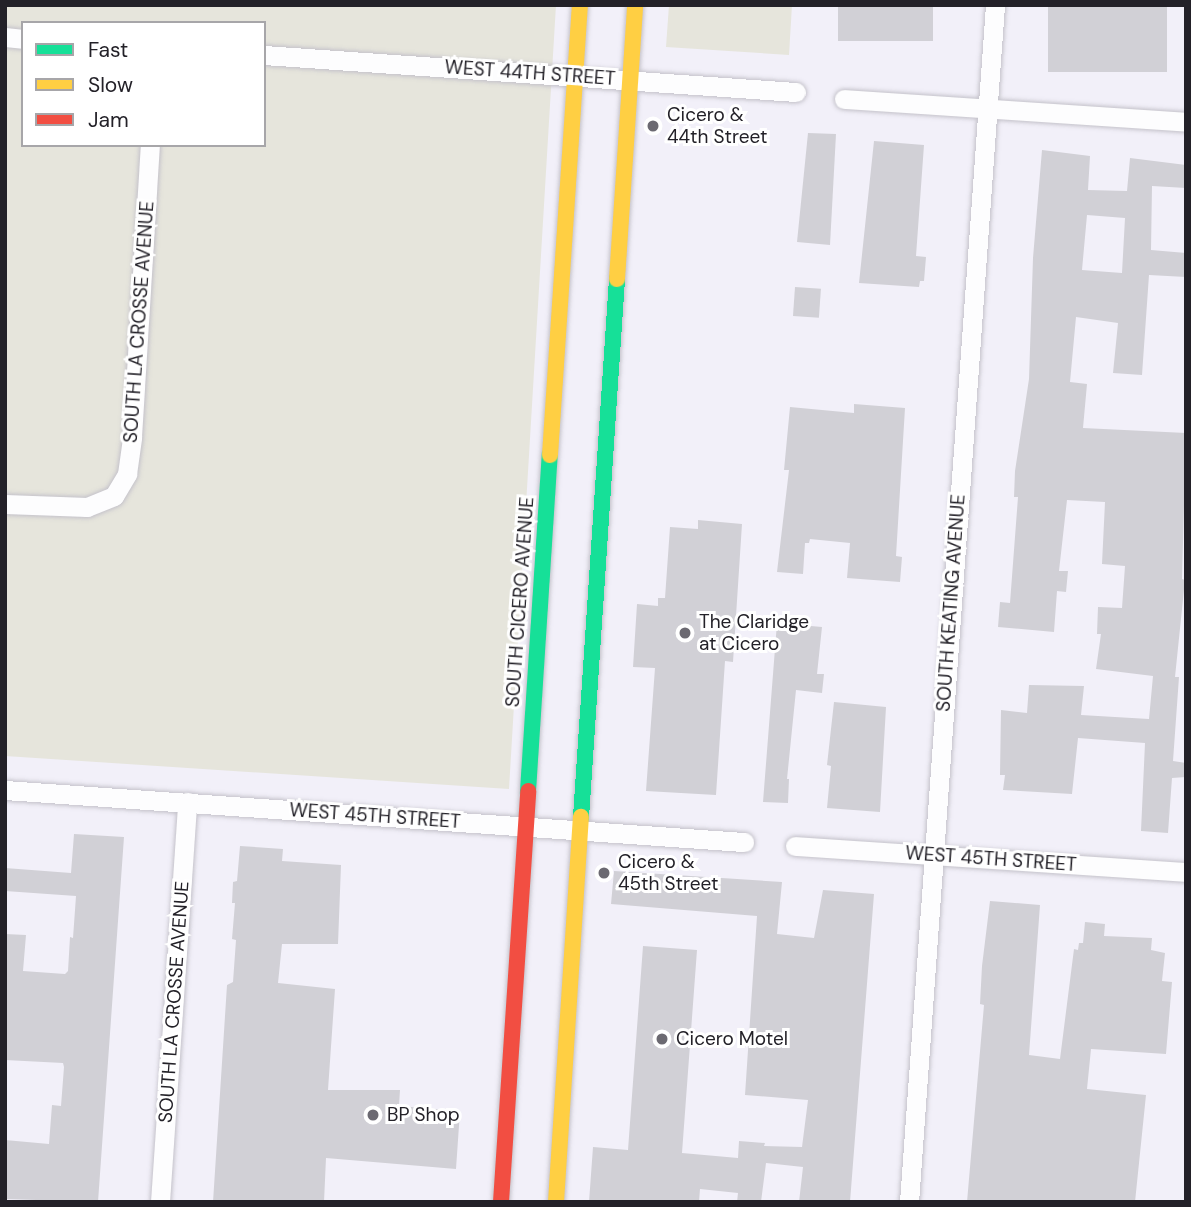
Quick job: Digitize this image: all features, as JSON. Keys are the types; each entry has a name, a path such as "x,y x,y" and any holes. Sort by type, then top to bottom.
{"main road":[{"name":"SOUTH CICERO AVENUE","path":"501,1202 580,5"},
{"path":"556,1202 635,5"}],"street":[{"name":"SOUTH KEATING AVENUE","path":"909,1202 995,5"},
{"name":"WEST 44TH STREET","path":"266,55 796,92"},
{"path":"844,99 1186,122"},
{"name":"SOUTH LA CROSSE AVENUE","path":"5,504 88,507 114,496 127,474 132,437 150,147"},
{"name":"WEST 45TH STREET","path":"5,790 744,842"},
{"name":"SOUTH LA CROSSE AVENUE","path":"160,1202 187,802"},
{"name":"WEST 45TH STREET","path":"795,846 1186,872"}],"shaded area":[{"path":"5,5 556,5 509,789 5,756"},
{"path":"669,5 792,5 789,55 666,47"}],"building":[{"path":"838,5 933,5 933,41 838,41"},
{"path":"1048,5 1167,5 1167,72 1048,72"},
{"path":"808,133 836,134 830,245 797,242"},
{"path":"874,141 924,145 916,256 926,257 924,281 920,281 919,287 859,283"},
{"path":"1042,150 1090,156 1088,190 1127,191 1130,158 1186,165 1186,188 1152,186 1151,250 1186,253 1186,277 1149,275 1142,375 1113,373 1118,323 1076,317 1070,382 1087,384 1083,428 1186,433 1182,579 1185,580 1175,677 1179,677 1173,761 1186,763 1186,777 1172,778 1168,833 1141,831 1145,743 1078,738 1072,794 1003,790 1005,775 1000,775 1001,710 1027,713 1029,685 1084,686 1081,715 1149,719 1153,676 1096,669 1101,634 1097,634 1098,607 1122,608 1125,566 1102,564 1105,502 1067,500 1059,571 1068,571 1066,592 1057,591 1054,632 998,627 1000,602 1010,603 1018,497 1014,497 1015,471 1029,379 1033,258","holes":["1087,215 1125,218 1122,273 1082,270"]},
{"path":"795,287 821,289 819,318 793,316"},
{"path":"854,404 905,408 896,556 902,557 900,582 847,578 850,543 810,539 809,543 805,543 803,574 777,572 789,470 784,470 790,407 854,413"},
{"name":"The Claridge at Cicero","path":"698,520 742,524 733,662 725,661 716,795 646,791 655,668 633,667 637,604 658,606 658,598 665,598 670,527 698,529"},
{"path":"777,623 822,627 817,674 824,674 822,693 796,690 787,779 788,803 763,802"},
{"path":"834,702 886,707 880,812 827,808 831,766 827,765"},
{"path":"74,834 124,837 98,1202 5,1199 5,1140 49,1144 52,1105 61,1106 64,1067 63,1063 5,1060 5,934 26,935 23,971 65,974 68,971 70,937 73,938 76,896 5,891 5,868 71,873"},
{"path":"240,846 283,849 282,861 341,865 338,944 282,944 278,983 335,989 328,1090 400,1090 399,1106 460,1111 456,1169 326,1158 324,1202 213,1202 227,985 233,982 236,940 232,939 235,903 232,903 233,882 237,881"},
{"path":"614,871 782,882 777,934 814,938 823,890 874,894 850,1202 799,1202 803,1167 766,1163 761,1202 737,1202 738,1193 700,1189 699,1202 589,1202 593,1147 628,1150 643,946 697,950 682,1153 738,1158 739,1141 765,1143 764,1146 802,1147 808,1100 745,1095 757,916 611,904"},
{"path":"990,901 1040,905 1029,1055 1060,1059 1074,949 1078,950 1079,943 1083,943 1085,922 1105,924 1104,936 1152,938 1151,950 1165,953 1162,981 1172,982 1166,1054 1091,1049 1087,1089 1146,1095 1135,1202 967,1202 984,1005 980,1004 982,966"}],"traffic: fast":[{"path":"581,817 617,279"},
{"path":"528,791 550,455"}],"traffic: slow":[{"path":"550,455 580,5"},
{"path":"617,279 635,5"},
{"path":"556,1202 581,817"}],"traffic: jam":[{"path":"501,1202 528,791"}],"place":[{"name":"Cicero & 44th Street","path":"653,126"},
{"name":"The Claridge at Cicero","path":"685,633"},
{"name":"Cicero & 45th Street","path":"604,873"},
{"name":"Cicero Motel","path":"662,1039"},
{"name":"BP Shop","path":"373,1115"}]}
